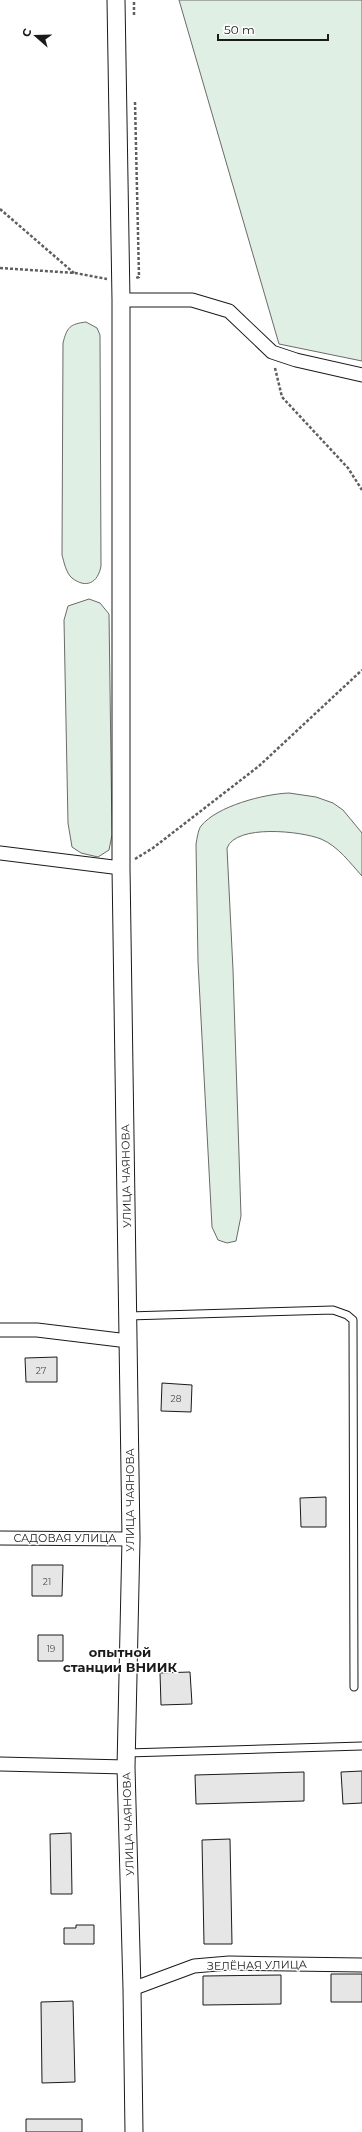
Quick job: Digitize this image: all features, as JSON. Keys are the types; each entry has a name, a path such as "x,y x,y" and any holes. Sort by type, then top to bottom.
{"street":[{"name":"УЛИЦА ЧАЯНОВА","path":"116,0 121,300 121,868 131,1538 126,1760 134,2132"},
{"path":"121,300 192,300 229,311 272,352 296,360 362,375"},
{"path":"0,853 121,868"},
{"path":"0,1330 37,1330 128,1341"},
{"name":"САДОВАЯ УЛИЦА","path":"0,1538 131,1538"},
{"path":"0,1764 126,1760"},
{"name":"ЗЕЛЁНАЯ УЛИЦА","path":"132,1989 194,1966 229,1963 362,1965"}],"lane":[{"path":"128,1316 333,1310 347,1315 353,1320 354,1687"},
{"path":"126,1760 362,1746"}],"path":[{"path":"0,209 75,273"},
{"path":"0,268 75,273 120,282"},
{"path":"272,352 282,396 348,468 362,490"},
{"path":"121,868 154,848 258,766 362,670"}],"green space":[{"path":"179,0 362,0 362,361 279,344"},
{"path":"86,322 97,328 100,335 101,566 97,577 87,584 77,581 70,576 62,555 63,343 66,333 70,327"},
{"path":"89,599 100,603 109,614 112,835 109,850 98,857 81,853 72,847 68,823 64,620 68,606"},
{"path":"289,793 316,797 333,803 343,810 362,833 362,876 333,846 312,836 285,832 255,832 243,835 233,840 227,848 233,970 241,1216 236,1241 227,1243 218,1240 212,1227 198,962 196,844 198,832 201,826 208,819 218,813 242,802"}],"building":[{"path":"57,1357 57,1382 26,1382 25,1358"},
{"path":"162,1383 192,1385 191,1412 161,1411"},
{"path":"326,1497 326,1527 301,1527 300,1498"},
{"path":"32,1565 63,1565 62,1596 32,1596"},
{"path":"38,1635 63,1635 63,1661 38,1661"},
{"path":"190,1672 192,1704 161,1705 160,1673"},
{"path":"362,1771 362,1803 343,1804 341,1772"},
{"path":"304,1772 304,1801 196,1804 195,1775"},
{"path":"71,1833 72,1894 51,1894 50,1834"},
{"path":"230,1839 232,1944 204,1944 202,1840"},
{"path":"76,1925 94,1925 94,1944 64,1944 64,1928 76,1928"},
{"path":"331,1974 362,1974 362,2002 331,2002"},
{"path":"281,1975 281,2004 203,2005 203,1976"},
{"path":"73,2001 75,2082 42,2083 41,2002"},
{"path":"26,2119 82,2119 82,2132 26,2132"}],"district":[{"name":"опытной станции ВНИИК","path":"120,1660"}]}
